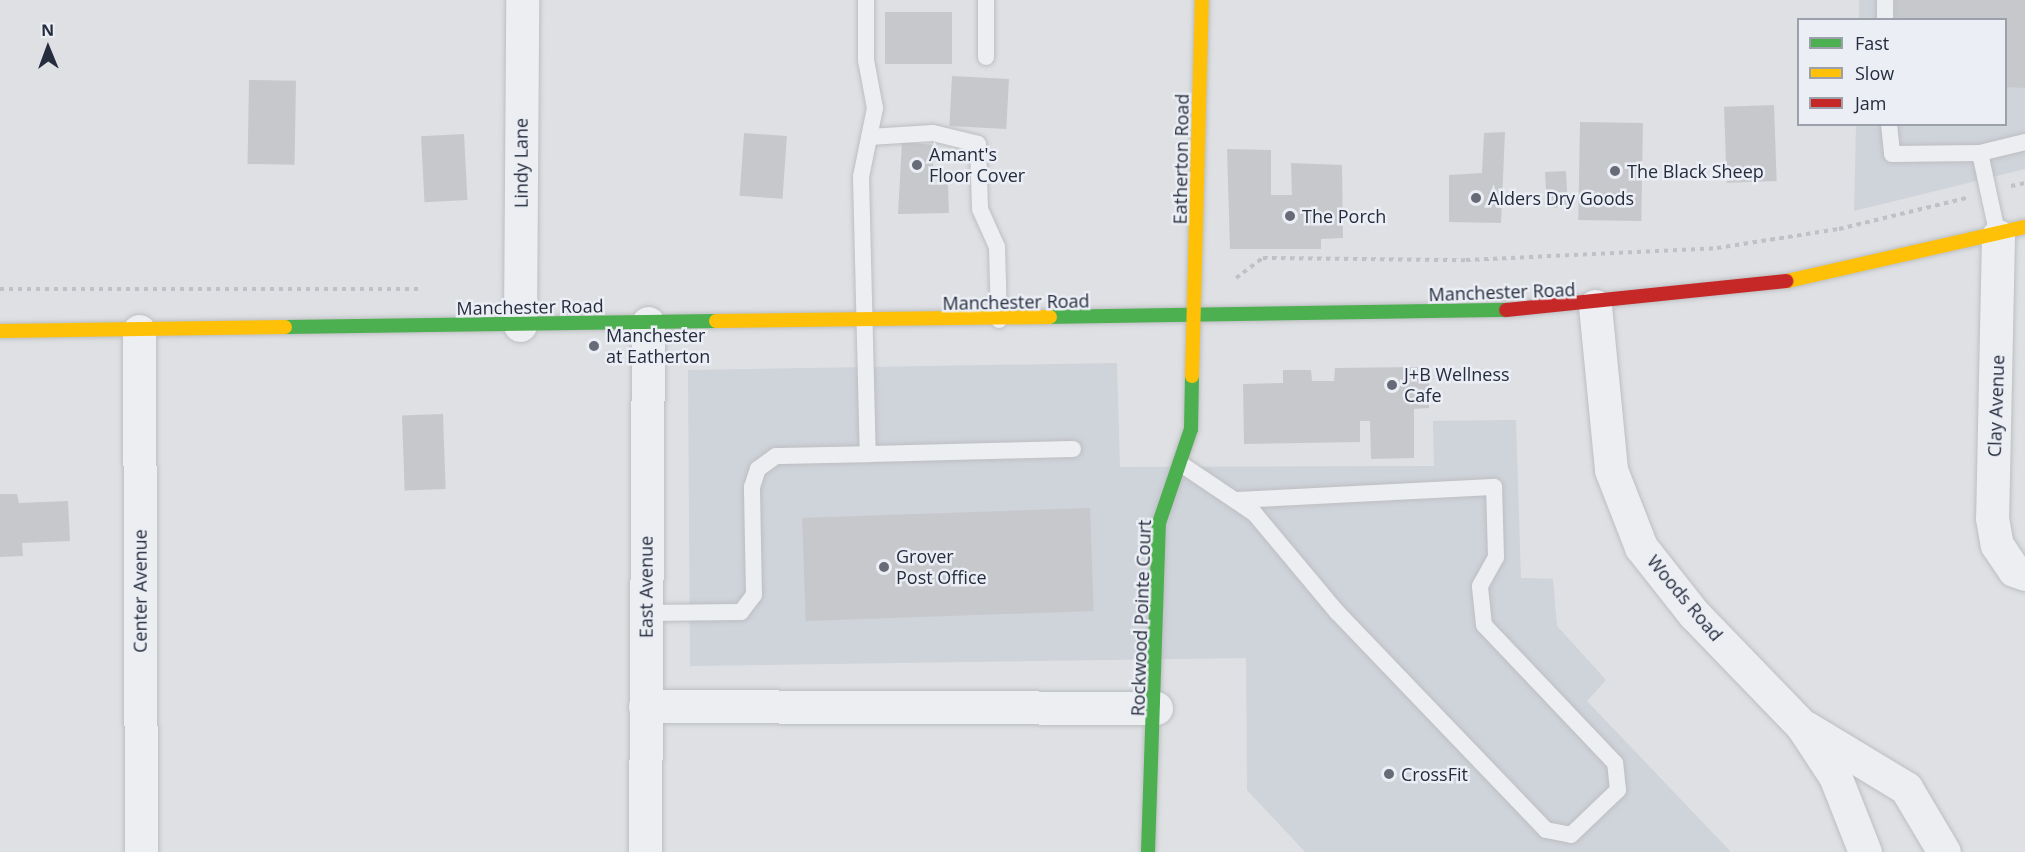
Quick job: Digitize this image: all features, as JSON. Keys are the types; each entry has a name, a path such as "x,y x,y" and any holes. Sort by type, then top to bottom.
{"street":[{"name":"Lindy Lane","path":"520,325 522,0"},
{"name":"Eatherton Road","path":"1195,318 1203,0"},
{"name":"Manchester Road","path":"0,331 1195,318 1595,306 1824,275 2011,231"},
{"name":"Clay Avenue","path":"2011,231 1992,518 1997,545 2019,572"},
{"name":"Woods Road","path":"1595,306 1611,470 1641,547 1694,614 1802,726 1835,776 1864,852"},
{"name":"Rockwood Pointe Court","path":"1148,852 1147,790 1156,708 1159,523 1181,464 1191,429 1195,318"},
{"name":"East Avenue","path":"645,852 648,323"},
{"name":"Center Avenue","path":"140,331 141,852"},
{"path":"645,706 1156,708"},
{"path":"1802,726 1906,788 1944,852"}],"lane":[{"path":"866,0 866,60 875,108 861,177 868,454"},
{"path":"986,0 986,57"},
{"path":"1885,0 1885,18"},
{"path":"1889,126 1892,154 1980,153 2025,142"},
{"path":"869,137 933,133 978,144 980,208 997,247 999,320"},
{"path":"1980,153 1987,192 2011,231"},
{"path":"646,613 741,612 754,596 752,487 758,469 776,456 1073,449"},
{"path":"1181,464 1255,514 1337,612 1546,830 1571,835 1618,790 1615,763 1484,625 1480,585 1496,557 1494,487 1235,500"}],"path":[{"path":"1236,278 1263,258 1560,258 1717,248 1839,229 2025,183"},
{"path":"0,289 431,289"}],"shaded area":[{"path":"1859,0 2025,0 2025,169 1854,211 1856,126 2007,126 2007,18 1859,18"},
{"path":"1117,363 1120,467 1434,466 1433,421 1516,420 1521,578 1553,579 1557,626 1606,680 1587,701 1731,852 1305,852 1247,790 1246,658 690,666 688,370"}],"building":[{"path":"1895,0 2025,0 2025,88 2007,87 2007,18 1895,18"},
{"path":"885,12 952,12 952,64 885,64"},
{"path":"952,76 1009,79 1006,129 949,126"},
{"path":"249,80 296,81 295,165 248,164"},
{"path":"1774,105 1777,181 1727,183 1724,107"},
{"name":"The Black Sheep","path":"1580,122 1643,123 1641,221 1578,220"},
{"name":"Alders Dry Goods","path":"1505,132 1501,223 1449,222 1449,175 1482,173 1484,133"},
{"path":"744,133 787,136 783,199 740,196"},
{"path":"464,134 467,200 425,202 421,136"},
{"name":"Amant's Floor Cover","path":"902,142 934,145 932,185 948,184 949,213 898,214"},
{"path":"1227,149 1271,150 1271,195 1292,195 1291,163 1342,165 1343,238 1321,239 1321,249 1230,249"},
{"path":"1566,171 1568,207 1547,208 1545,172"},
{"path":"1418,367 1418,379 1429,379 1429,408 1414,409 1414,458 1371,459 1370,421 1360,421 1360,442 1244,444 1243,384 1283,383 1283,370 1311,370 1312,381 1334,381 1335,368"},
{"path":"443,414 446,489 405,490 402,415"},
{"path":"0,494 17,494 19,503 68,501 70,541 22,543 23,556 0,557"},
{"path":"1090,508 1094,611 806,621 802,518"}],"traffic: fast":[{"path":"1050,317 1506,310"},
{"path":"285,327 716,321"},
{"path":"1148,852 1159,523 1191,429 1192,376"}],"traffic: slow":[{"path":"1192,376 1202,0"},
{"path":"1787,281 2025,227"},
{"path":"716,321 1050,317"},
{"path":"0,331 285,327"}],"traffic: jam":[{"path":"1506,310 1787,281"}],"place":[{"name":"Amant's Floor Cover","path":"917,165"},
{"name":"The Black Sheep","path":"1615,171"},
{"name":"Alders Dry Goods","path":"1476,198"},
{"name":"The Porch","path":"1290,216"},
{"name":"Manchester at Eatherton","path":"594,346"},
{"name":"J+B Wellness Cafe","path":"1392,385"},
{"name":"Grover Post Office","path":"884,567"},
{"name":"CrossFit","path":"1389,774"}]}
